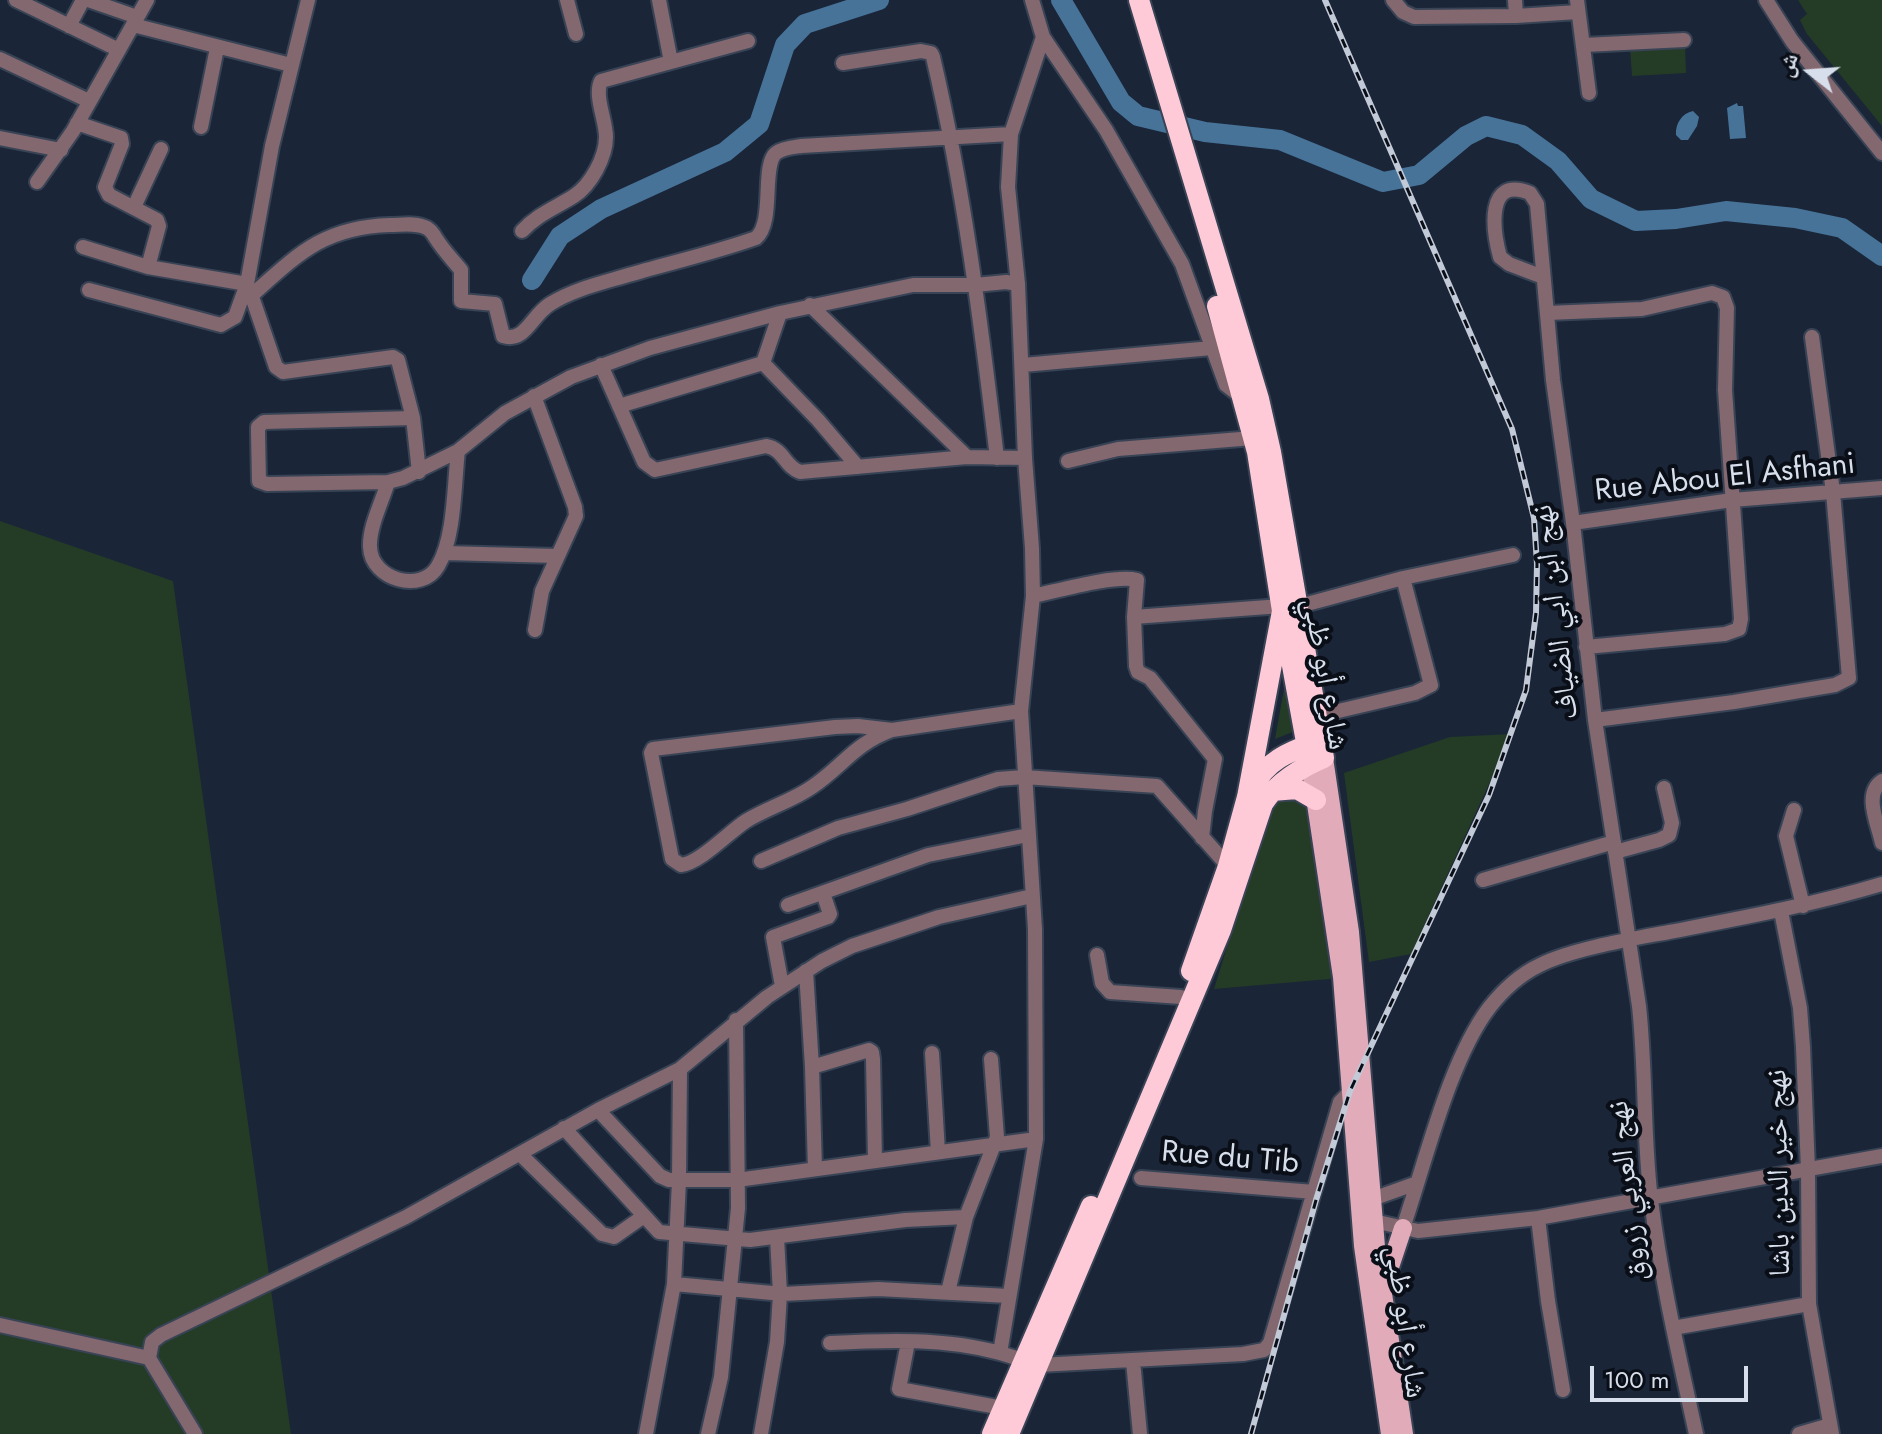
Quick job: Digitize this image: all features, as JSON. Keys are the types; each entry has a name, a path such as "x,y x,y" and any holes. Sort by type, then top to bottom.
{"highway":[{"path":"1125,0 1169,116"},
{"path":"1139,0 1169,116"},
{"name":"شارع أبو ظبي","path":"1169,116 1173,151 1257,452 1315,752"},
{"name":"شارع أبو ظبي","path":"1169,116 1190,163 1259,399 1271,452 1286,608 1317,716 1315,752"},
{"path":"1009,1434 1031,1363 1181,997 1228,866 1247,797 1286,608"},
{"path":"1247,797 1256,780 1273,761 1315,752"},
{"path":"992,1434 1003,1408 1031,1363 1221,930 1257,819 1272,791 1315,752"},
{"path":"1272,791 1297,789 1316,800"}],"main road":[{"name":"شارع أبو ظبي","path":"1315,752 1316,800 1356,1085"},
{"name":"شارع أبو ظبي","path":"1315,752 1350,932 1356,1085 1390,1434"},
{"name":"شارع أبو ظبي","path":"1366,1210 1404,1434"},
{"path":"1382,1291 1403,1228"}],"street":[{"path":"69,26 86,0 135,21 217,48 291,65"},
{"path":"37,182 61,150 147,0"},
{"path":"89,290 221,325 235,317 249,290 272,146 308,0"},
{"path":"567,0 576,34"},
{"path":"659,0 671,62"},
{"path":"1032,0 1043,37 1106,130 1175,249 1191,284 1226,385 1244,398"},
{"path":"1393,0 1403,12 1426,18 1516,16 1577,6 1589,93"},
{"path":"1515,0 1516,16"},
{"path":"1766,0 1792,41 1882,153"},
{"path":"23,1 119,50"},
{"path":"1000,1353 1036,1139 1037,1018 1021,711 1033,596 1018,284 1009,209 1011,134 1043,37"},
{"path":"1584,45 1684,40"},
{"path":"522,231 542,212 583,189 602,159 606,134 598,90 601,81 748,41"},
{"path":"201,127 217,48"},
{"path":"843,63 921,51 931,53 952,137 997,458"},
{"path":"0,59 89,101"},
{"path":"77,123 121,138 122,144 105,187 109,195 154,217 159,223 148,267"},
{"path":"83,247 148,267 249,290 322,239 385,225 418,225 431,231 447,257 461,270 461,301 495,304 503,336 518,337 534,316 554,302 605,282 756,238 763,228 771,160 780,151 801,146 1011,134"},
{"path":"0,138 61,150"},
{"path":"134,207 161,149"},
{"name":"نهج ابن ابي الضياف","path":"1543,277 1509,264 1500,257 1495,205 1497,198 1507,190 1524,190 1535,198 1548,313 1553,380 1595,720 1628,940"},
{"path":"413,418 264,422 258,427 258,477 263,483 388,482 419,472 458,451 505,413 571,377 650,348 810,305 913,285 1018,284"},
{"path":"249,290 279,370 288,373 396,358 413,418 419,472"},
{"path":"1548,313 1642,309 1712,293 1723,297 1729,320 1725,390 1741,619 1739,629 1725,634 1586,647"},
{"path":"810,305 967,457"},
{"path":"763,363 780,313"},
{"path":"1595,720 1734,702 1835,685 1846,680 1850,672 1833,492 1812,337"},
{"path":"1023,365 1212,348"},
{"path":"619,406 763,363"},
{"path":"763,363 858,467"},
{"path":"601,365 644,462 651,469 766,446 780,451 791,468 800,472 967,457 1025,458"},
{"path":"534,396 575,507 573,525 542,591 535,630"},
{"path":"1068,461 1118,449 1253,438"},
{"path":"388,482 371,534 370,549 380,569 392,577 406,582 430,577 445,553 458,451"},
{"name":"Rue Abou El Asfhani","path":"1573,523 1732,500 1882,488"},
{"path":"445,553 557,556"},
{"path":"1134,617 1286,608 1403,578 1513,555"},
{"path":"1033,596 1133,578 1138,581 1134,617 1138,672 1150,678 1215,759 1202,838"},
{"path":"1317,716 1415,693 1431,685 1403,578"},
{"path":"892,730 861,745 821,781 746,821 688,864 681,865 672,859 651,753 653,749 835,727 892,730 1021,711"},
{"path":"761,861 866,818 907,809 998,779 1024,777 1157,786 1228,866"},
{"path":"1882,781 1872,794 1882,843"},
{"path":"1483,880 1669,835 1672,823 1664,788"},
{"path":"1794,810 1786,836 1803,906"},
{"path":"788,905 928,855 1028,835"},
{"path":"1403,1228 1450,1088 1471,1038 1506,988 1543,963 1628,940 1803,906 1882,884"},
{"path":"782,986 773,939 781,933 828,917 830,914 823,893"},
{"path":"195,1434 149,1358 152,1342 161,1335 406,1217 564,1128 680,1069 736,1020 782,986 852,946 939,917 1032,896"},
{"name":"نهج خير الدين باشا","path":"1781,911 1800,1008 1808,1170 1809,1304 1831,1430"},
{"name":"نهج العربي زروق","path":"1628,940 1644,1046 1651,1198 1661,1269 1696,1434"},
{"path":"1097,955 1102,983 1110,992 1181,997"},
{"path":"806,971 815,1169"},
{"path":"708,1434 721,1377 735,1239 736,1020"},
{"path":"812,1067 869,1050 872,1052 875,1160"},
{"path":"932,1053 938,1152"},
{"path":"948,1292 966,1217 998,1133 991,1059"},
{"path":"646,1434 674,1284 680,1069"},
{"path":"830,1343 908,1342 966,1346 1031,1363 1243,1354 1268,1347 1340,1102 1356,1085"},
{"path":"598,1110 660,1176 679,1181 737,1180 1036,1139"},
{"path":"564,1128 659,1232 735,1239 777,1237 905,1220 966,1217"},
{"path":"520,1154 602,1234 614,1237 644,1216"},
{"path":"1366,1210 1403,1228 1418,1231 1538,1218 1763,1175 1882,1156"},
{"name":"Rue du Tib","path":"1141,1178 1314,1192"},
{"path":"1366,1210 1417,1183"},
{"path":"1538,1218 1563,1390"},
{"path":"761,1434 777,1342 780,1294 777,1237"},
{"path":"674,1284 780,1294 878,1289 1008,1296"},
{"path":"1673,1328 1809,1304"},
{"path":"0,1325 149,1358"},
{"path":"908,1342 899,1389 1003,1408"},
{"path":"1133,1361 1140,1434"},
{"path":"1799,1434 1831,1430"}],"green space":[{"path":"1798,0 1882,0 1882,126 1807,34 1800,20 1807,14"},
{"path":"1685,44 1686,73 1632,76 1630,47"},
{"path":"0,521 173,581 291,1434 0,1434"},
{"path":"1289,661 1300,729 1275,739"},
{"path":"1512,734 1411,954 1369,962 1344,773 1450,737"},
{"path":"1277,785 1305,790 1341,978 1214,989"}],"water":[{"path":"1737,103 1743,106 1746,138 1730,139 1727,108"},
{"path":"1693,111 1699,117 1697,126 1688,140 1681,140 1676,135 1678,123"}],"waterway":[{"path":"532,280 560,236 601,209 725,152 759,124 785,45 805,24 879,0"},
{"path":"1061,0 1121,102 1138,116 1205,132 1280,140 1383,182 1419,175 1466,136 1486,126 1522,135 1558,161 1591,199 1636,221 1676,219 1726,211 1795,218 1842,228 1882,256"}],"railway":[{"path":"1251,1434 1316,1200 1350,1091 1489,795 1526,690 1536,613 1534,518 1512,429 1325,0"}]}
